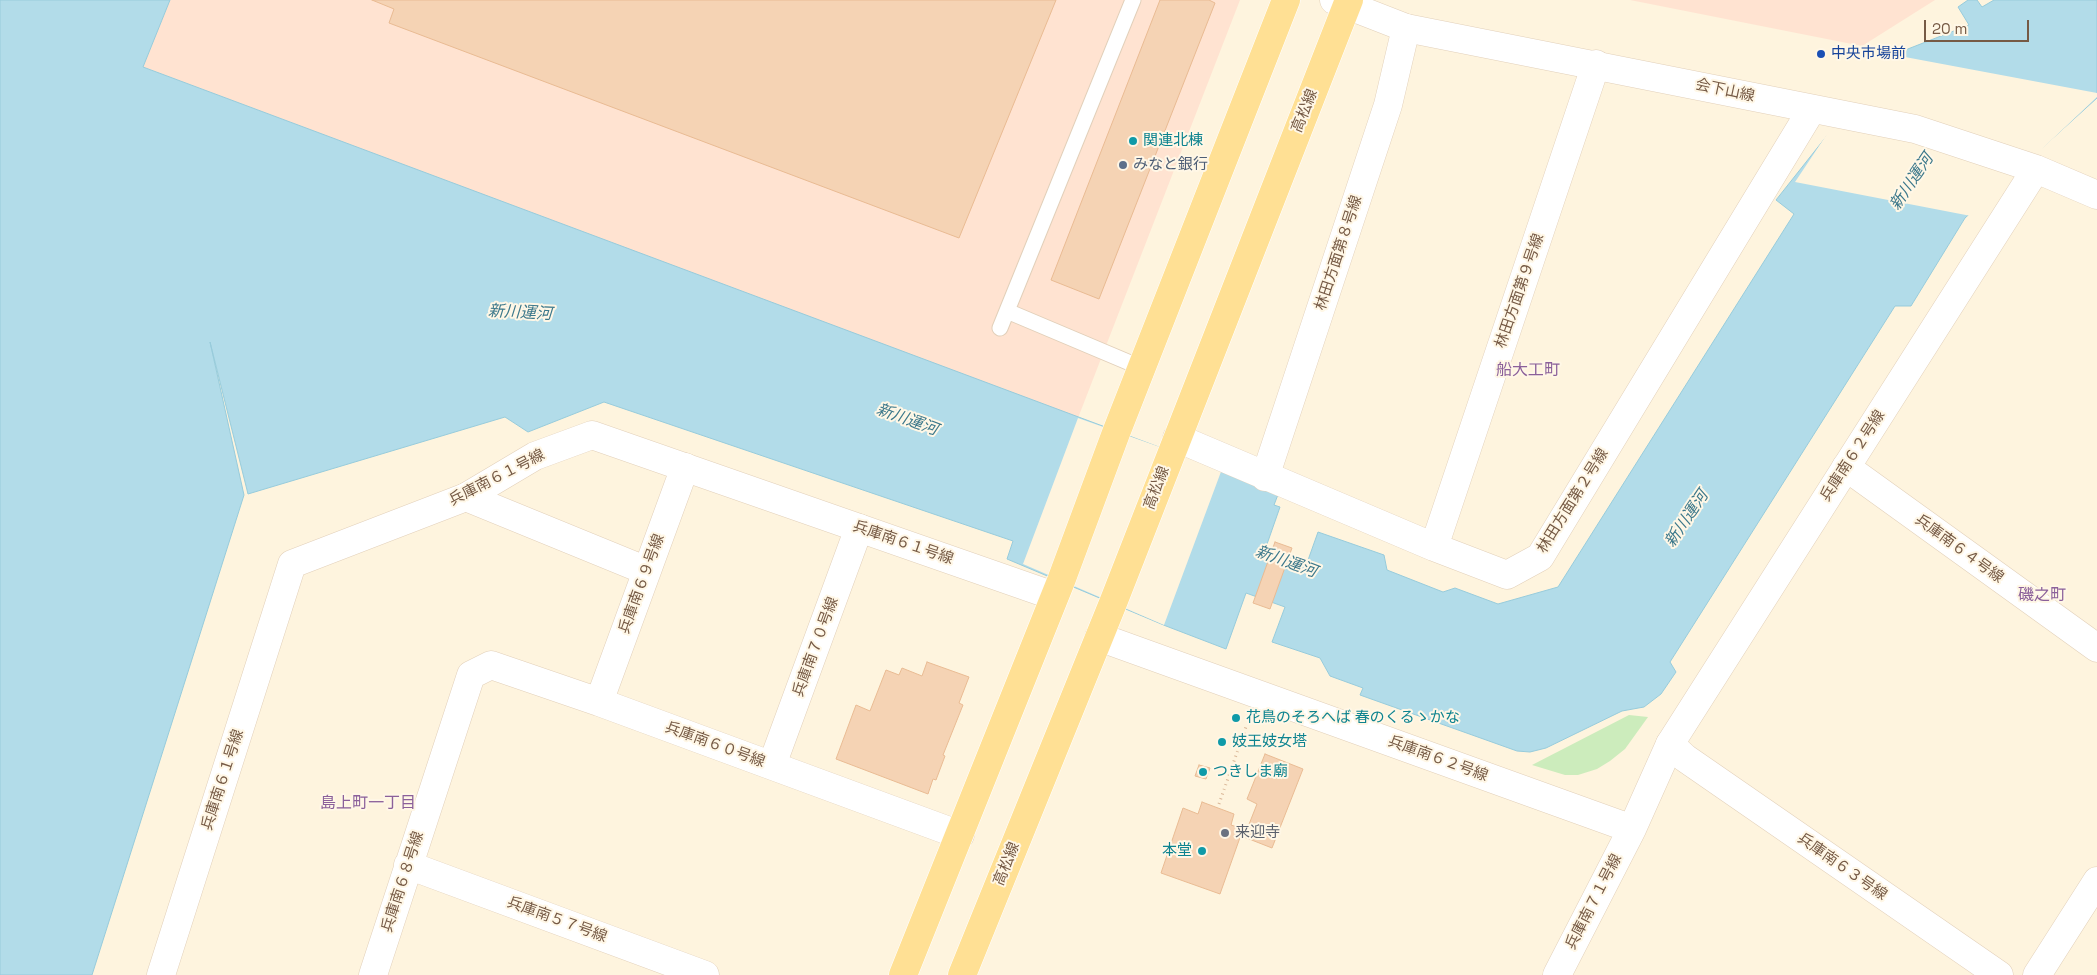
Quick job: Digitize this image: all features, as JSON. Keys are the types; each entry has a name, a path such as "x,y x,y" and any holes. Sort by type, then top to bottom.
{"main road":[{"path":"903,975 1058,589 1116,433 1286,0"},
{"name":"高松線","path":"962,975 1112,604 1344,2"}],"street":[{"name":"会下山線","path":"1344,2 1406,28 1596,64 1915,129 2031,168 2097,195"},
{"name":"林田方面第８号線","path":"1265,476 1388,105 1406,28"},
{"name":"林田方面第９号線","path":"1434,547 1596,64"},
{"name":"林田方面第２号線","path":"1174,445 1265,476 1434,547 1507,575 1540,557 1812,109"},
{"name":"兵庫南６２号線","path":"1099,637 1632,829 1655,774 1678,751 1846,467 2031,168"},
{"name":"兵庫南６１号線","path":"161,975 292,564 466,497 535,456 592,435 859,528 1058,589"},
{"name":"兵庫南６９号線","path":"599,702 685,467"},
{"name":"兵庫南６４号線","path":"1846,467 2097,648"},
{"path":"466,497 647,571"},
{"name":"兵庫南７０号線","path":"772,766 859,528"},
{"name":"兵庫南６０号線","path":"471,675 491,665 599,702 960,835"},
{"name":"兵庫南６８号線","path":"373,975 471,675"},
{"name":"兵庫南６３号線","path":"1678,751 1999,975"},
{"name":"兵庫南７１号線","path":"1557,975 1632,829"},
{"name":"兵庫南５７号線","path":"408,865 705,975"},
{"path":"2037,975 2097,881"}],"lane":[{"path":"1000,328 1133,0"},
{"path":"1007,312 1142,368"}],"path":[{"path":"1219,804 1258,693"}],"shaded area":[{"path":"170,0 1240,0 1078,418 143,67"},
{"path":"1630,0 1935,0 1862,46"}],"green space":[{"path":"1629,715 1648,717 1625,749 1597,769 1578,775 1565,775 1532,765"}],"water":[{"name":"新川運河","path":"0,0 170,0 143,67 1279,492 1274,505 1280,507 1266,547 1307,563 1318,532 1384,555 1387,570 1443,592 1455,588 1498,604 1558,587 1794,214 1776,200 1890,56 1969,25 1958,7 1968,0 1977,0 1982,7 1994,0 2097,0 2097,98 1965,218 1911,306 1895,306 1670,662 1676,672 1661,694 1644,707 1622,711 1546,748 1530,752 1517,751 1360,695 1363,688 1330,676 1320,658 1272,642 1285,607 1246,593 1226,649 1166,626 1007,559 1013,541 604,402 528,432 505,417 248,494 210,342 244,495 92,975 0,975"}],"pier":[{"path":"1889,54 2097,93 2097,97 1971,216 1795,182 1839,116"},
{"path":"1078,418 1222,469 1164,625 1023,564"}],"building":[{"path":"372,0 1056,0 959,238 389,23 394,9"},
{"name":"関連北棟","path":"1160,0 1209,0 1215,3 1099,299 1051,280"},
{"path":"1275,542 1292,548 1270,609 1253,603"},
{"path":"927,662 969,677 959,703 963,705 943,755 945,756 936,780 933,779 928,794 836,759 856,705 870,711 886,670 899,675 902,668 922,676"},
{"path":"1265,754 1303,769 1272,848 1244,837 1257,804 1247,799"},
{"name":"つきしま廟","path":"1199,765 1210,768 1206,779 1195,776"},
{"name":"本堂","path":"1202,802 1234,814 1231,825 1243,829 1220,894 1161,873 1183,808 1198,814"}],"place":[{"name":"中央市場前","path":"1821,54"},
{"name":"関連北棟","path":"1133,141"},
{"name":"みなと銀行","path":"1123,165"},
{"name":"花鳥のそろへば 春のくるゝかな","path":"1236,718"},
{"name":"妓王妓女塔","path":"1222,742"},
{"name":"つきしま廟","path":"1203,772"},
{"name":"来迎寺","path":"1225,833"},
{"name":"本堂","path":"1202,851"}],"district":[{"name":"船大工町","path":"1528,371"},
{"name":"磯之町","path":"2042,596"},
{"name":"島上町一丁目","path":"368,804"}]}
